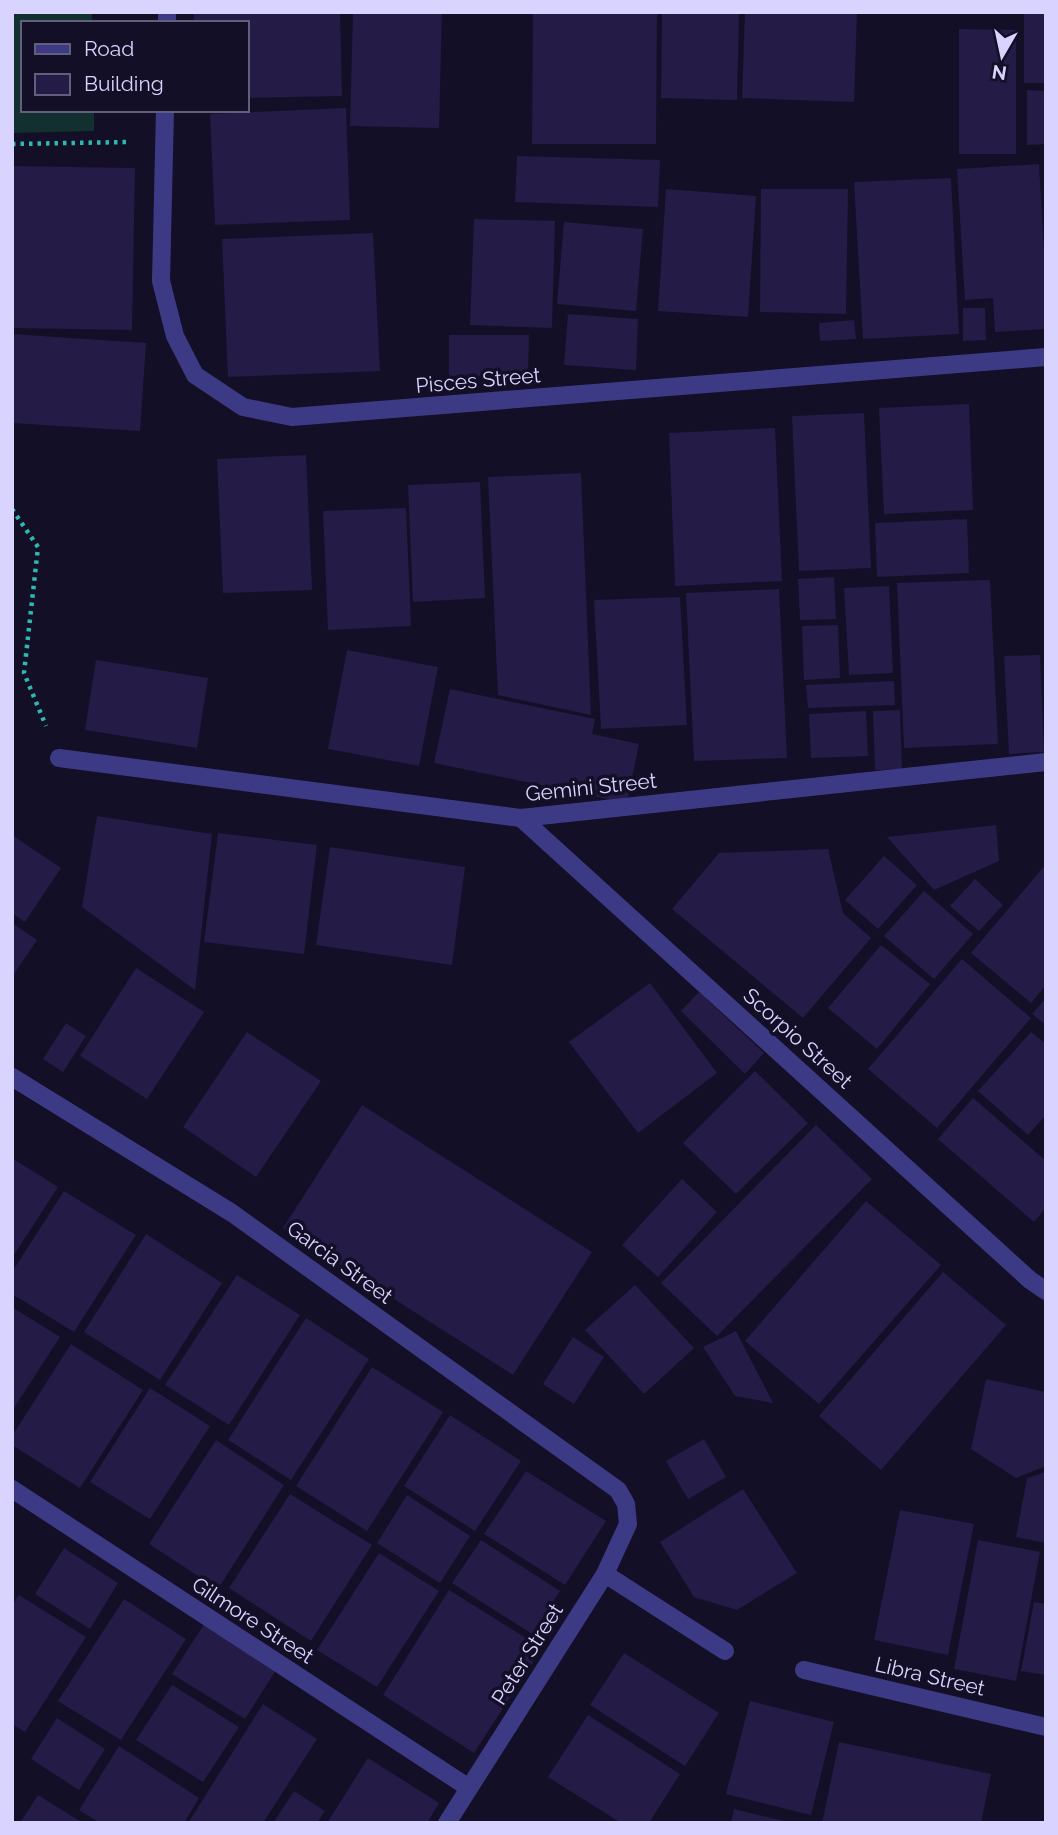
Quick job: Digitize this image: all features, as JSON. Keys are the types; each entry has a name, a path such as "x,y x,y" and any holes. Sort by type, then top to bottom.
{"street":[{"name":"Pisces Street","path":"165,112 161,281 175,336 195,375 243,407 292,417 1046,357"},
{"name":"Gemini Street","path":"59,758 521,818 1038,763"},
{"path":"1038,763 1046,777"},
{"name":"Scorpio Street","path":"521,818 1030,1280 1046,1291"},
{"name":"Garcia Street","path":"12,1077 232,1213 618,1490 626,1504"},
{"name":"Gilmore Street","path":"12,1489 469,1788"},
{"name":"Peter Street","path":"447,1823 605,1574 628,1524 626,1504"},
{"path":"605,1574 725,1651"},
{"name":"Libra Street","path":"804,1670 1046,1727"}],"path":[{"path":"12,144 164,141"},
{"path":"12,509 38,547 24,673 59,758"}],"green space":[{"path":"12,12 92,12 92,21 21,21 21,112 94,112 94,131 12,133"}],"building":[{"path":"194,12 340,12 342,96 248,98 248,21 194,21"},
{"path":"353,12 442,12 439,128 350,126"},
{"path":"533,12 657,12 656,144 532,144"},
{"path":"662,12 739,12 737,100 661,98"},
{"path":"745,12 857,12 854,102 742,98"},
{"path":"1024,12 1046,12 1046,83 1024,83"},
{"path":"959,29 1016,30 1016,154 959,154"},
{"path":"1027,90 1046,91 1046,144 1027,145"},
{"path":"346,108 350,220 215,225 210,114"},
{"path":"517,156 660,160 658,207 515,202"},
{"path":"1039,164 1046,329 995,332 993,298 965,300 957,169"},
{"path":"12,166 135,168 132,330 12,328"},
{"path":"951,178 959,334 863,339 854,182"},
{"path":"666,189 756,196 748,317 658,311"},
{"path":"761,189 848,189 846,314 760,312"},
{"path":"474,219 555,221 552,328 470,325"},
{"path":"564,222 643,229 636,311 557,304"},
{"path":"373,233 380,371 228,377 222,239"},
{"path":"963,308 985,308 986,340 963,341"},
{"path":"568,314 638,319 636,370 564,365"},
{"path":"854,320 856,339 820,341 819,323"},
{"path":"12,334 146,343 140,431 12,423"},
{"path":"449,335 529,335 528,376 449,376"},
{"path":"969,404 973,510 884,514 879,408"},
{"path":"864,413 871,568 799,571 792,416"},
{"path":"775,428 782,581 675,586 669,433"},
{"path":"306,455 312,590 223,593 217,459"},
{"path":"581,473 591,715 498,695 488,477"},
{"path":"480,482 485,598 413,602 408,485"},
{"path":"406,508 411,626 328,630 323,511"},
{"path":"967,519 969,573 877,577 875,523"},
{"path":"834,577 836,619 800,620 798,579"},
{"path":"990,580 998,744 904,748 897,583"},
{"path":"889,586 893,673 849,675 844,588"},
{"path":"779,589 787,758 694,761 686,593"},
{"path":"680,597 687,725 601,729 594,600"},
{"path":"838,625 840,678 804,680 802,626"},
{"path":"347,650 438,667 419,766 328,749"},
{"path":"1040,655 1044,752 1009,754 1004,656"},
{"path":"96,660 208,678 197,748 85,730"},
{"path":"894,681 895,705 808,708 806,685"},
{"path":"450,689 595,719 592,734 639,744 627,803 434,763"},
{"path":"900,710 902,769 875,770 873,711"},
{"path":"866,711 868,756 811,758 809,714"},
{"path":"97,816 212,834 195,990 82,907"},
{"path":"996,825 999,861 934,890 887,837"},
{"path":"218,833 317,845 304,954 204,942"},
{"path":"12,835 61,868 25,922 12,913"},
{"path":"330,847 465,867 452,965 316,945"},
{"path":"828,849 843,913 871,938 803,1018 672,909 719,853"},
{"path":"884,856 917,885 878,929 845,900"},
{"path":"1046,864 1046,985 1031,1003 971,953"},
{"path":"975,879 1003,905 979,931 950,906"},
{"path":"924,891 973,934 934,979 884,936"},
{"path":"12,923 37,940 12,977"},
{"path":"881,945 930,984 877,1049 828,1008"},
{"path":"962,959 1031,1018 937,1128 868,1069"},
{"path":"136,968 204,1012 147,1099 80,1056"},
{"path":"650,983 717,1073 638,1133 569,1042"},
{"path":"699,992 764,1053 745,1074 681,1011"},
{"path":"1046,998 1046,1025 1032,1014"},
{"path":"66,1023 86,1036 63,1072 43,1059"},
{"path":"247,1032 321,1081 256,1177 183,1127"},
{"path":"1031,1032 1046,1044 1046,1115 1028,1135 978,1091"},
{"path":"755,1071 808,1123 736,1194 683,1143"},
{"path":"973,1098 1046,1161 1046,1208 1034,1222 938,1139"},
{"path":"362,1105 592,1252 513,1375 283,1228"},
{"path":"816,1125 872,1179 717,1336 661,1283"},
{"path":"12,1158 58,1187 12,1258"},
{"path":"682,1179 717,1212 658,1277 622,1245"},
{"path":"64,1191 136,1235 74,1332 12,1294 12,1272"},
{"path":"866,1201 941,1265 819,1404 745,1341"},
{"path":"146,1234 222,1283 160,1380 84,1332"},
{"path":"943,1272 1006,1325 881,1470 819,1416"},
{"path":"237,1275 300,1315 229,1425 165,1385"},
{"path":"635,1285 694,1348 644,1394 585,1330"},
{"path":"12,1307 60,1337 12,1411"},
{"path":"306,1318 369,1359 291,1480 228,1440"},
{"path":"736,1331 773,1403 735,1396 703,1347"},
{"path":"573,1337 604,1357 574,1404 543,1384"},
{"path":"71,1344 143,1390 80,1488 12,1445 12,1436"},
{"path":"372,1367 443,1412 367,1531 296,1486"},
{"path":"986,1379 1046,1392 1046,1466 1016,1478 971,1449"},
{"path":"150,1388 210,1426 150,1519 90,1482"},
{"path":"450,1415 521,1461 475,1531 404,1486"},
{"path":"704,1439 726,1477 688,1499 666,1461"},
{"path":"216,1440 284,1485 218,1589 149,1544"},
{"path":"526,1471 606,1521 565,1585 484,1534"},
{"path":"1046,1472 1046,1543 1016,1537 1027,1478"},
{"path":"743,1489 797,1573 737,1610 694,1597 660,1542"},
{"path":"290,1494 372,1545 311,1641 229,1588"},
{"path":"407,1495 470,1536 440,1583 377,1543"},
{"path":"900,1510 974,1524 948,1655 874,1640"},
{"path":"481,1540 560,1591 532,1634 452,1583"},
{"path":"978,1540 1040,1552 1016,1681 954,1669"},
{"path":"64,1548 118,1583 90,1629 35,1594"},
{"path":"379,1553 439,1591 377,1687 317,1650"},
{"path":"449,1590 542,1648 474,1753 383,1695"},
{"path":"19,1595 86,1637 25,1732 12,1724 12,1605"},
{"path":"124,1599 186,1639 121,1740 58,1701"},
{"path":"1034,1602 1046,1604 1046,1675 1021,1671"},
{"path":"206,1621 278,1667 245,1719 172,1674"},
{"path":"624,1653 719,1713 685,1766 590,1705"},
{"path":"172,1685 239,1727 203,1782 136,1740"},
{"path":"750,1701 834,1722 811,1815 726,1794"},
{"path":"263,1704 317,1739 263,1823 188,1823"},
{"path":"588,1715 680,1774 649,1823 621,1823 548,1777"},
{"path":"57,1718 105,1749 79,1790 31,1759"},
{"path":"839,1742 991,1774 981,1823 822,1823"},
{"path":"119,1746 199,1798 184,1823 100,1823 79,1810"},
{"path":"368,1758 439,1803 427,1823 327,1823"},
{"path":"294,1791 325,1811 317,1823 273,1823"},
{"path":"38,1795 83,1823 20,1823"},
{"path":"734,1809 788,1822 788,1823 731,1823"}]}
